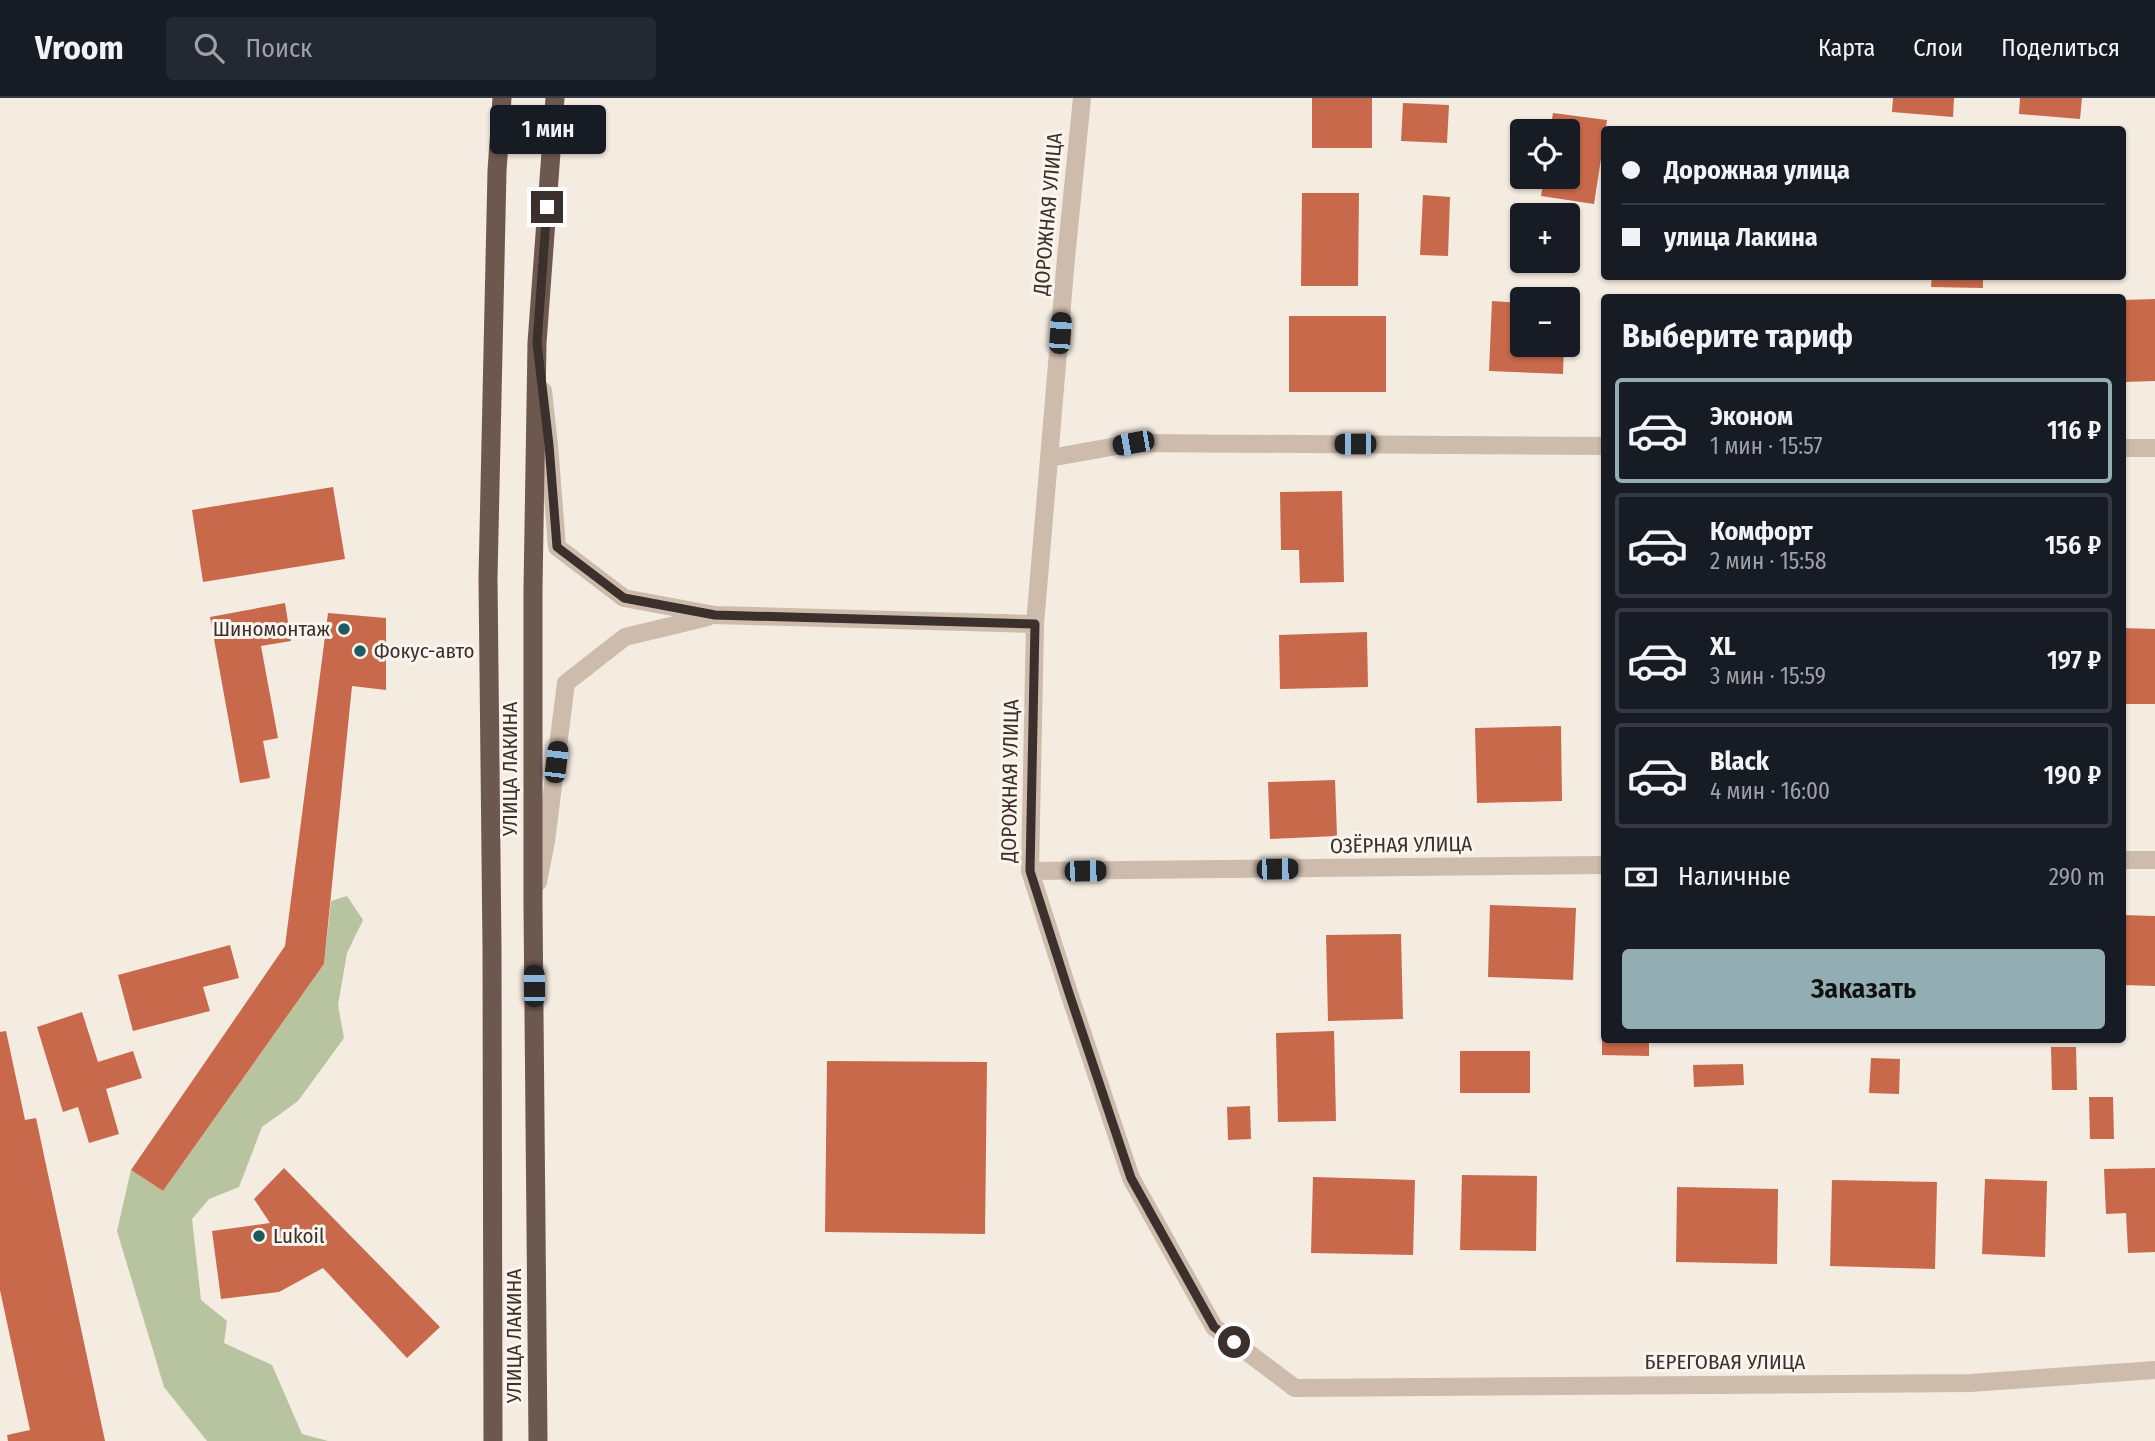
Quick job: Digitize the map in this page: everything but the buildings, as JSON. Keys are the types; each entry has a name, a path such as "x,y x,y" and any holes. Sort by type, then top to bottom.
{"highway":[{"name":"УЛИЦА ЛАКИНА","path":"493,1441 488,578 497,171 502,98"},
{"name":"УЛИЦА ЛАКИНА","path":"538,1441 533,589 537,343 555,98"}],"street":[{"name":"ДОРОЖНАЯ УЛИЦА","path":"1082,98 1035,624 1030,871 1131,1178 1214,1327 1295,1388"},
{"path":"537,343 557,547 624,598 715,615 1035,624"},
{"path":"1050,458 1133,443 1601,446"},
{"path":"2126,448 2155,448"},
{"path":"533,906 546,841 566,683 625,637 715,615"},
{"path":"2126,860 2155,860"},
{"name":"ОЗЁРНАЯ УЛИЦА","path":"1030,871 1601,866"},
{"name":"БЕРЕГОВАЯ УЛИЦА","path":"1295,1388 1970,1383 2155,1370"}],"green space":[{"path":"347,896 363,920 347,953 338,1005 344,1038 298,1101 262,1127 239,1187 209,1199 192,1219 201,1300 227,1321 224,1343 272,1365 302,1434 328,1441 207,1441 164,1387 117,1231 131,1170 163,1191 324,964 331,901"}],"place":[{"name":"Шиномонтаж","path":"344,629"},
{"name":"Фокус-авто","path":"360,651"},
{"name":"Lukoil","path":"259,1236"}],"route":[{"path":"547,207 537,343 557,547 624,598 715,615 1035,624 1030,871 1131,1178 1214,1327 1234,1342"}]}
